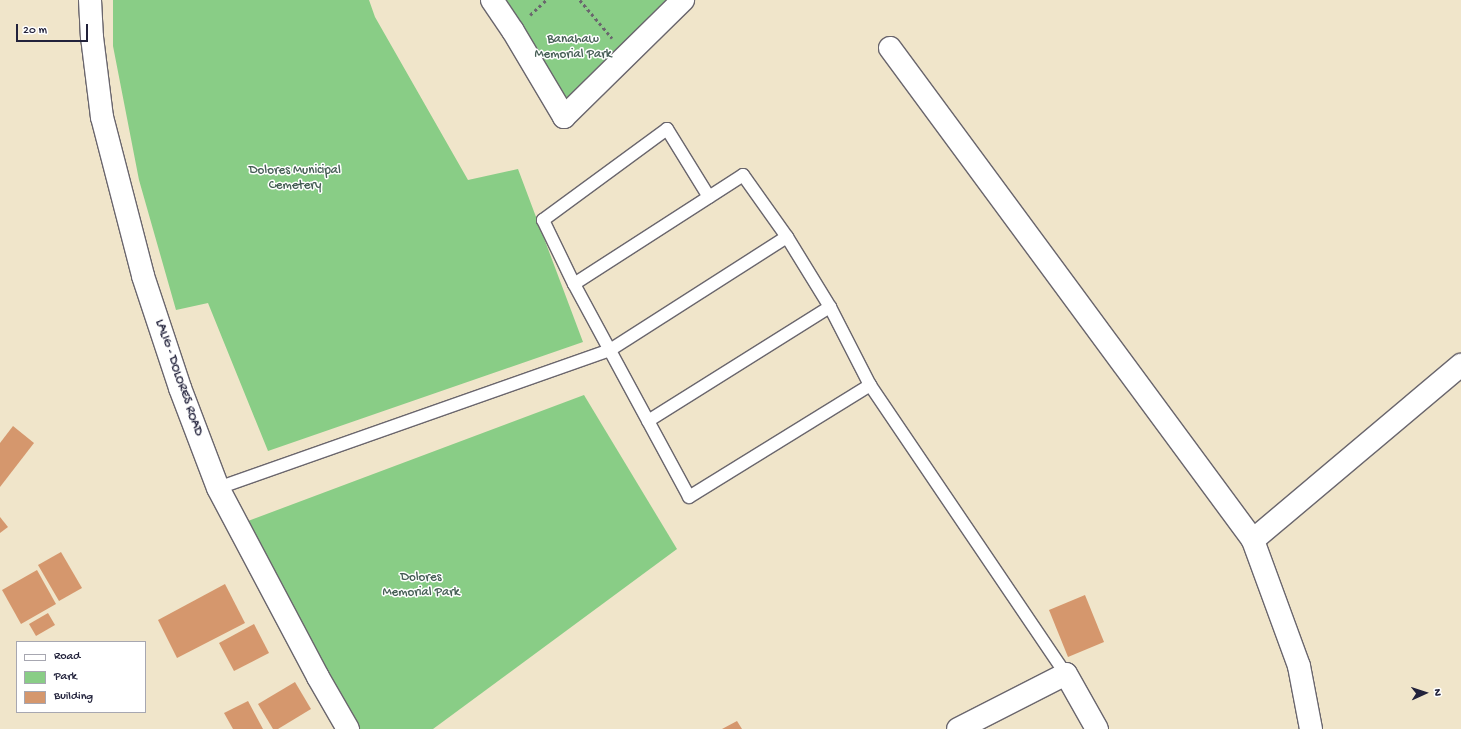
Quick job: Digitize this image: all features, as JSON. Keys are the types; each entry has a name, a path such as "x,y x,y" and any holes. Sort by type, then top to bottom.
{"street":[{"name":"LALIG - DOLORES ROAD","path":"90,0 92,37 102,118 143,276 180,388 218,488 318,678 348,729"},
{"path":"492,0 513,31 564,117 683,0"},
{"path":"890,48 1253,540 1299,666 1311,729"},
{"path":"1253,540 1461,364"},
{"path":"958,729 1066,674 1097,729"}],"lane":[{"path":"709,197 667,129 543,220 574,284 689,497 870,385"},
{"path":"574,284 743,175 787,237 830,307 870,385 1066,674"},
{"path":"218,488 610,350 787,237"},
{"path":"648,422 830,307"}],"path":[{"path":"580,0 626,56"}],"green space":[{"name":"Dolores Municipal Cemetery","path":"113,0 369,0 375,17 468,180 518,169 583,342 268,451 208,303 176,310 139,180 113,46"},
{"name":"Banahaw Memorial Park","path":"482,0 694,0 563,127"},
{"name":"Dolores Memorial Park","path":"584,395 677,549 433,729 357,729 248,521"}],"building":[{"path":"13,426 34,443 0,487 0,443"},
{"path":"0,517 8,527 0,533"},
{"path":"61,552 82,588 59,601 38,565"},
{"path":"37,570 56,604 21,624 2,590"},
{"path":"225,584 245,623 177,658 158,620"},
{"path":"1085,595 1104,642 1068,657 1049,610"},
{"path":"48,613 55,625 36,636 29,624"},
{"path":"254,624 269,653 234,671 219,643"},
{"path":"295,682 311,709 278,729 273,729 258,704"},
{"path":"248,701 263,729 233,729 224,713"},
{"path":"737,721 742,729 722,729"}]}
